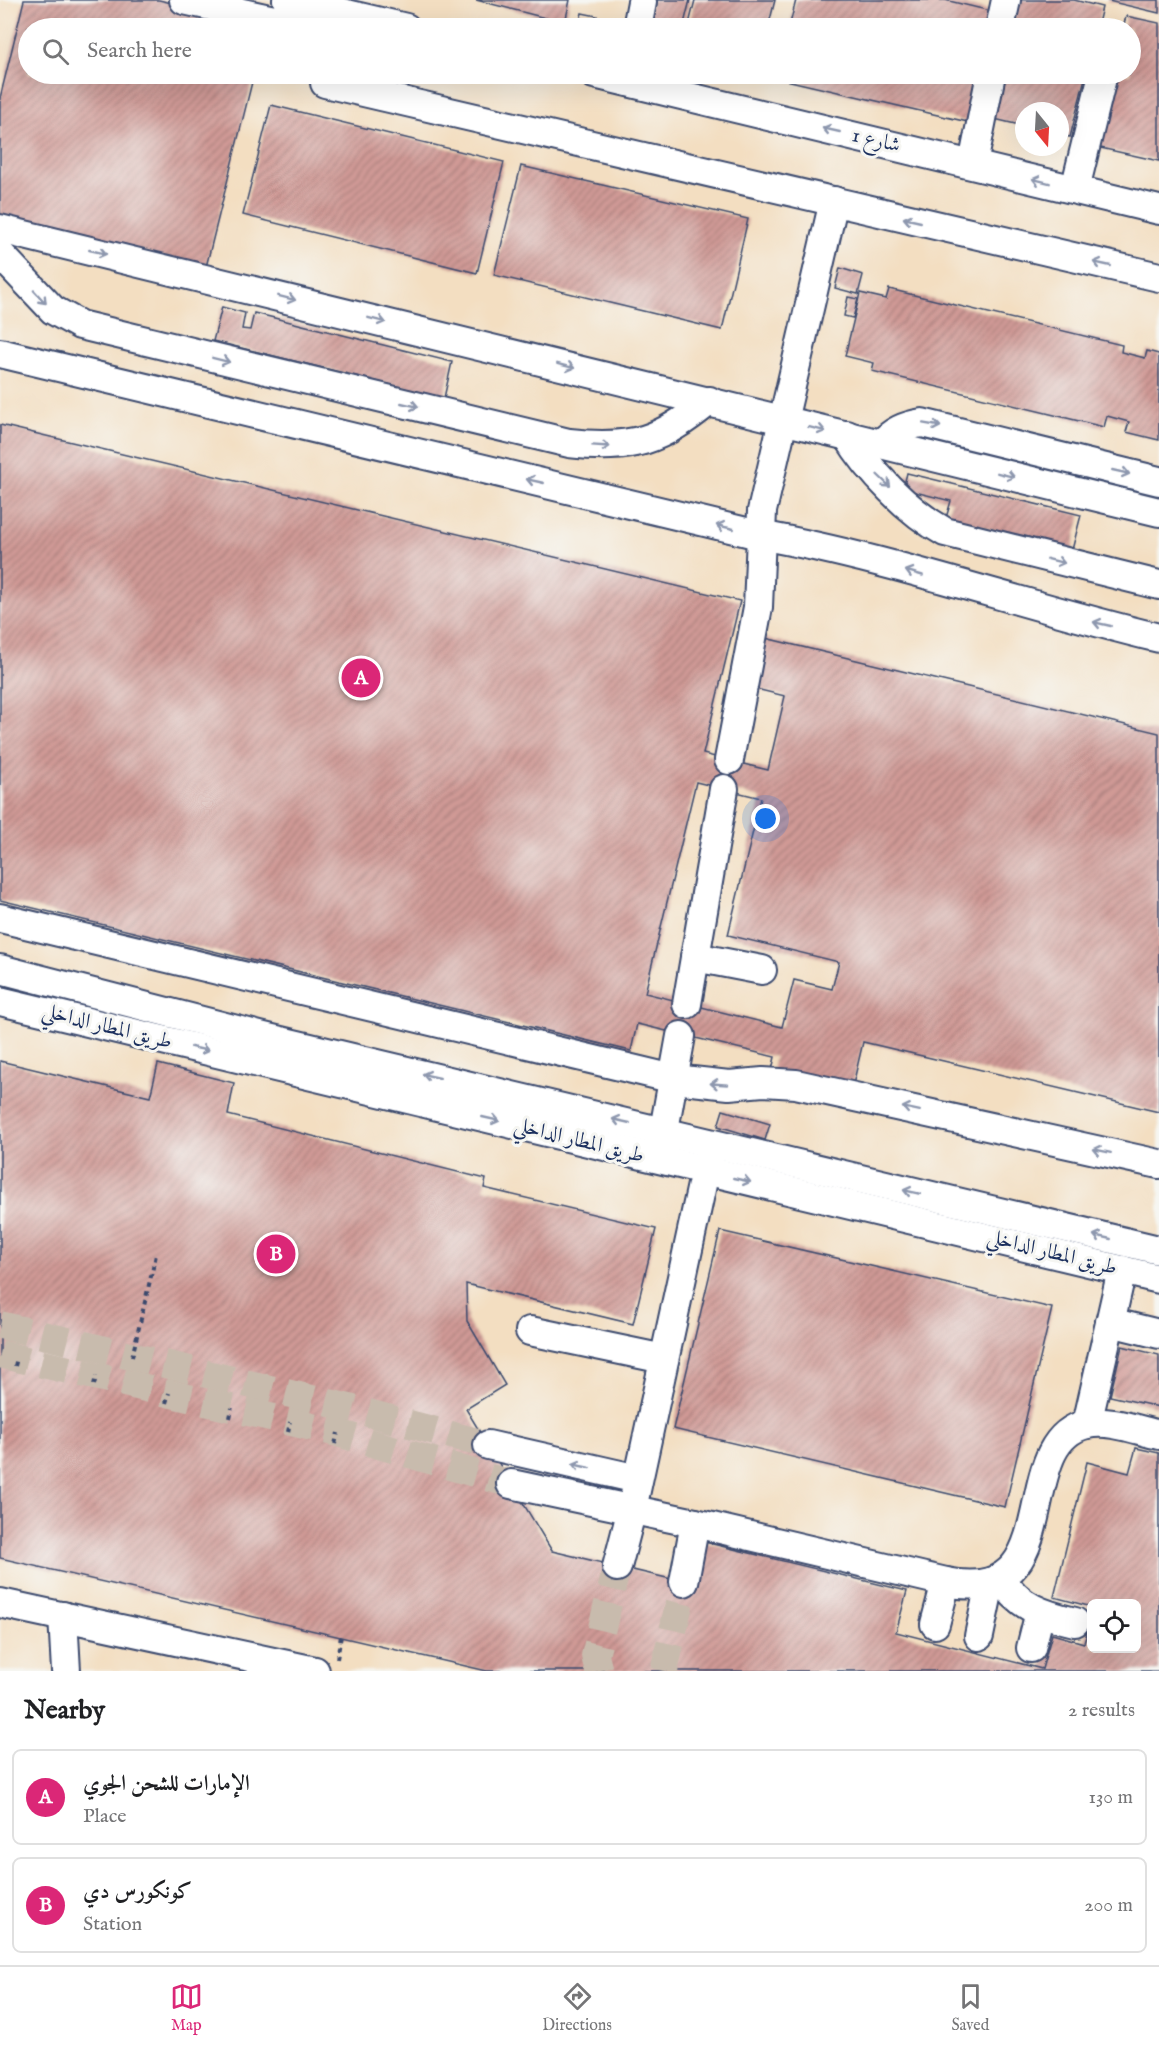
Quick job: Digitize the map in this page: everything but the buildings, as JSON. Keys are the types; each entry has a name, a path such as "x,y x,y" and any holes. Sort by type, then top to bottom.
{"street":[{"path":"184,0 265,18"},
{"path":"1002,18 1006,0"},
{"path":"278,18 292,12 292,1 373,10 388,18"},
{"path":"334,84 1159,277"},
{"name":"شارع 1","path":"652,84 1159,210"},
{"path":"973,164 989,84"},
{"path":"1075,189 1101,84"},
{"path":"729,760 758,607 759,535 834,201"},
{"path":"0,229 1159,512"},
{"path":"0,254 53,310 71,322 569,443 608,447 646,441 681,424 709,401"},
{"path":"63,369 73,364 78,355 71,322"},
{"path":"0,353 759,535 814,545 1058,614 1159,638"},
{"path":"880,444 891,433 906,425 922,423 1159,481"},
{"path":"847,435 874,472 922,517 945,532 1159,585"},
{"path":"687,1004 724,789"},
{"path":"0,918 674,1079 729,1085 763,1082 796,1084 1159,1164"},
{"path":"695,957 762,970"},
{"path":"0,969 661,1147 1159,1250"},
{"name":"طريق المطار الداخلي","path":"0,1001 661,1147"},
{"path":"661,1147 681,1036"},
{"path":"616,1567 632,1509 708,1158"},
{"name":"طريق المطار الداخلي","path":"708,1158 1159,1279"},
{"path":"1088,1424 1122,1270"},
{"path":"1110,1322 1159,1334"},
{"path":"530,1331 664,1359"},
{"path":"511,1484 695,1523 964,1586 995,1581 1012,1570 1022,1554 1052,1453 1066,1434 1088,1424 1109,1424 1159,1435"},
{"path":"488,1445 638,1479"},
{"path":"684,1582 695,1523"},
{"path":"995,1581 1016,1598 1040,1612 1075,1622"},
{"path":"979,1636 995,1581"},
{"path":"935,1624 946,1582"},
{"path":"0,1603 315,1671"},
{"path":"1031,1648 1040,1612"},
{"path":"63,1616 66,1671"}],"path":[{"path":"132,1357 156,1255"},
{"path":"15,1366 17,1358"},
{"path":"94,1385 96,1376"},
{"path":"166,1402 169,1393"},
{"path":"230,1418 232,1408"},
{"path":"288,1432 290,1422"},
{"path":"335,1444 338,1433"},
{"path":"335,1671 341,1636"}],"tunnel":[{"path":"0,1325 346,1407 488,1445"},
{"path":"0,1354 338,1433 511,1484"},
{"path":"599,1671 595,1656 617,1567"},
{"path":"664,1671 684,1582"}],"place":[{"name":"الإمارات للشحن الجوي","path":"361,678"},
{"name":"كونكورس دي","path":"276,1254"}]}
